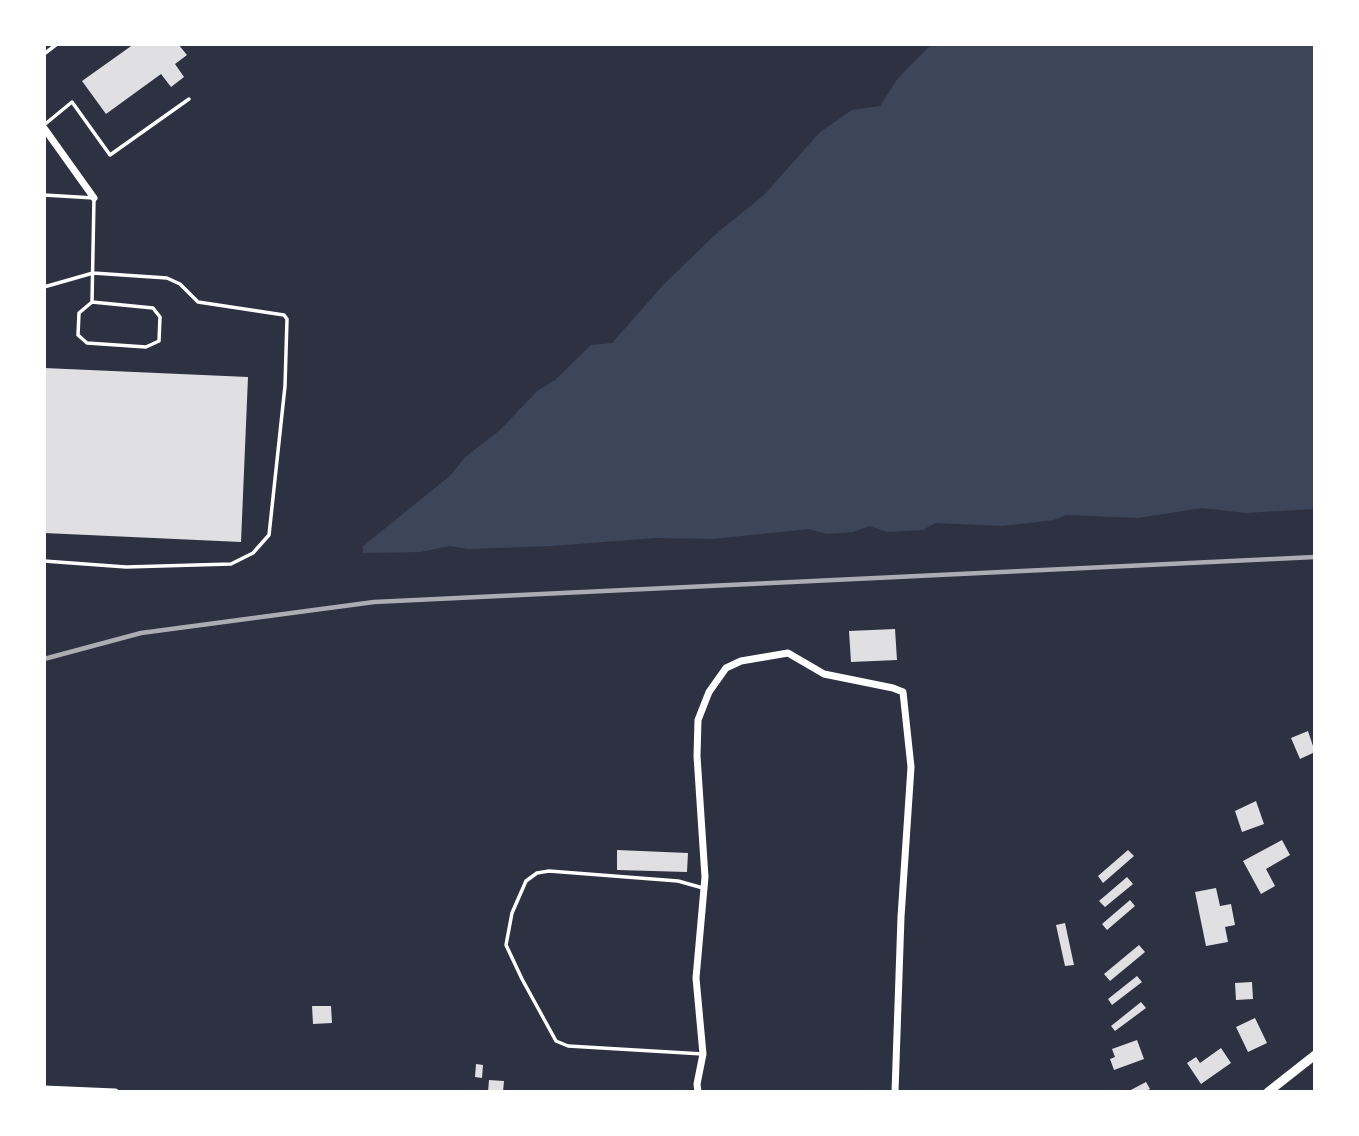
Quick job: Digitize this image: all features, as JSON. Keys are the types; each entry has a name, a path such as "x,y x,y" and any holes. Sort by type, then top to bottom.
{"street":[{"path":"44,127 94,198"},
{"path":"698,1092 703,1054 696,978 705,877 697,756 698,720 709,692 726,668 741,661 788,653 824,674 903,692 911,766 901,917 895,1092"},
{"path":"1268,1092 1315,1055"},
{"path":"44,1089 115,1092"}],"lane":[{"path":"44,54 57,44"},
{"path":"44,127 72,102 110,155 189,99"},
{"path":"44,195 94,198 92,302 79,313 78,335 87,343 146,347 159,341 160,317 153,309 92,302"},
{"path":"44,287 93,273 174,279 198,302 284,316 287,319 285,386 269,535 253,553 231,564 127,567 44,561"},
{"path":"703,888 667,880 549,871 537,873 526,881 516,903 506,945 556,1041 581,1048 703,1054"}],"shaded area":[{"path":"932,44 1315,44 1315,509 1245,513 1202,508 1138,518 1066,515 1054,520 1002,526 935,523 923,530 887,532 870,526 853,532 827,534 809,529 713,539 655,538 468,549 449,546 421,552 363,553 363,546 451,475 464,458 500,430 537,391 555,380 591,345 612,343 664,284 717,233 764,195 820,132 852,110 880,106 898,78"}],"building":[{"path":"134,44 178,44 187,55 175,64 184,77 171,87 161,74 106,114 82,81"},
{"path":"44,368 248,377 241,542 44,533"},
{"path":"895,629 897,660 851,662 849,631"},
{"path":"1308,731 1315,752 1300,759 1291,738"},
{"path":"1256,801 1264,824 1242,832 1235,811"},
{"path":"1282,840 1290,855 1266,869 1275,886 1261,894 1243,861"},
{"path":"617,850 688,853 687,872 617,870"},
{"path":"1128,850 1134,856 1103,883 1098,876"},
{"path":"1127,877 1133,884 1105,907 1099,901"},
{"path":"1216,888 1220,906 1231,904 1235,925 1225,927 1228,942 1206,946 1195,892"},
{"path":"1130,900 1135,906 1107,930 1102,924"},
{"path":"1065,923 1074,965 1065,966 1056,925"},
{"path":"1139,945 1145,952 1110,981 1104,974"},
{"path":"1137,976 1142,982 1112,1005 1108,999"},
{"path":"1252,982 1253,999 1236,1000 1235,983"},
{"path":"1141,1002 1146,1008 1115,1031 1111,1026"},
{"path":"312,1006 331,1006 332,1023 313,1024"},
{"path":"1255,1018 1267,1043 1248,1052 1236,1027"},
{"path":"1137,1040 1144,1059 1114,1070 1110,1059 1115,1057 1112,1049"},
{"path":"1221,1048 1231,1063 1201,1084 1187,1063 1196,1057 1200,1063"},
{"path":"476,1064 483,1065 482,1078 475,1077"},
{"path":"489,1080 504,1081 503,1092 488,1092"},
{"path":"1146,1082 1150,1089 1144,1092 1127,1092"}],"railway":[{"path":"44,659 141,633 374,602 1315,557"}]}
